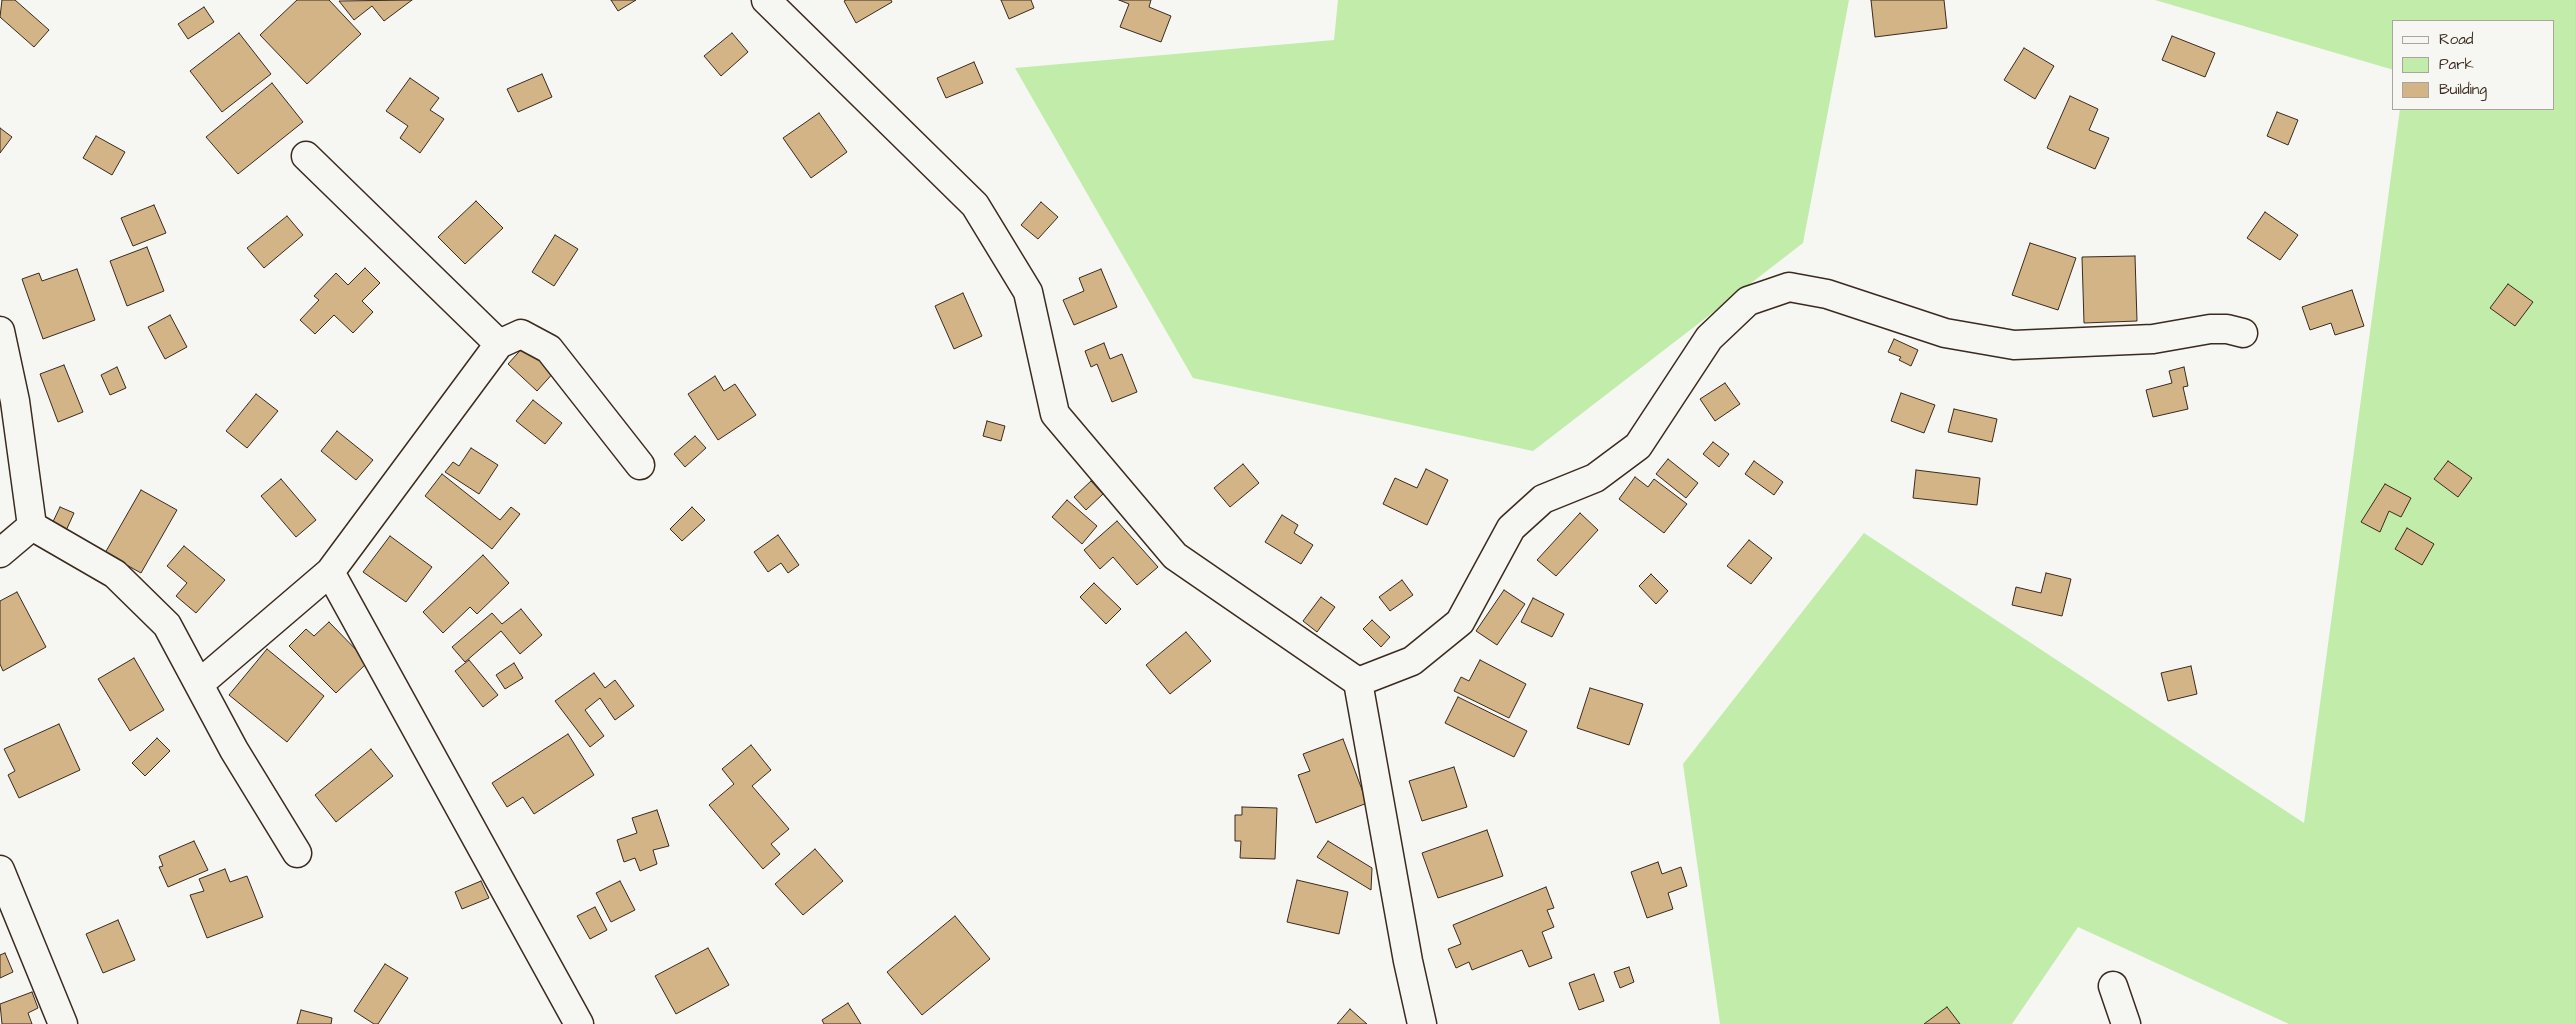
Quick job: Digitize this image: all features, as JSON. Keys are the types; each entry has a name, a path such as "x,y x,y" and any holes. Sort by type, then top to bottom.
{"street":[{"path":"766,0 975,205 1028,292 1055,414 1175,556 1358,682 1408,961 1422,1024"},
{"path":"306,156 499,344"},
{"path":"1358,682 1412,661 1460,622 1511,528 1544,499 1595,478 1638,446 1709,338 1748,301 1789,287 1827,294 1945,334 2014,345 2154,339 2210,329 2227,329 2243,333"},
{"path":"0,331 15,401 32,526"},
{"path":"199,684 330,572 499,344 521,334 549,349 640,465"},
{"path":"0,553 32,526"},
{"path":"32,526 115,574 167,625 234,750 297,853"},
{"path":"330,572 579,1024"},
{"path":"0,870 63,1024"},
{"path":"2113,986 2126,1024"}],"green space":[{"path":"1338,0 1849,0 1803,243 1533,451 1193,378 1015,68 1334,40"},
{"path":"2155,0 2575,0 2575,1024 2289,1024 2078,927 2012,1024 1720,1024 1683,764 1864,533 2304,823 2400,110 2555,110 2555,20 2392,20 2392,69"}],"building":[{"path":"2,0 15,0 49,30 34,47 0,17"},
{"path":"297,0 329,0 361,34 307,84 260,35"},
{"path":"412,0 384,21 372,6 354,20 339,1"},
{"path":"611,0 636,0 618,11"},
{"path":"891,0 892,2 856,23 844,1"},
{"path":"1001,0 1031,0 1034,8 1009,19"},
{"path":"1119,0 1151,0 1149,7 1171,16 1161,42 1120,27 1129,4"},
{"path":"1871,0 1944,0 1947,28 1875,37"},
{"path":"204,7 214,22 188,39 178,24"},
{"path":"239,33 271,74 222,112 190,71"},
{"path":"732,33 748,52 721,76 704,56"},
{"path":"2172,36 2215,53 2205,77 2162,60"},
{"path":"2024,48 2054,66 2035,99 2004,80"},
{"path":"974,62 983,83 946,98 937,78"},
{"path":"542,74 552,97 518,112 507,89"},
{"path":"410,78 439,98 430,110 444,119 420,153 400,138 408,126 386,111"},
{"path":"272,83 303,122 238,174 206,137"},
{"path":"2070,96 2098,109 2089,130 2109,138 2095,169 2047,148"},
{"path":"2277,112 2298,120 2288,145 2267,136"},
{"path":"819,113 847,152 811,178 783,138"},
{"path":"0,128 12,137 0,153"},
{"path":"96,136 125,152 112,175 83,158"},
{"path":"476,201 503,228 465,264 438,237"},
{"path":"1041,202 1058,217 1038,239 1021,225"},
{"path":"154,205 166,233 133,246 121,218"},
{"path":"2265,212 2298,235 2280,260 2247,238"},
{"path":"287,216 303,235 264,268 247,248"},
{"path":"555,235 578,249 554,286 532,272"},
{"path":"2030,243 2076,258 2058,310 2012,295"},
{"path":"147,247 164,291 127,306 110,261"},
{"path":"2135,256 2137,321 2084,323 2082,257"},
{"path":"365,268 380,283 362,301 373,312 353,333 334,315 315,334 300,320 319,300 314,296 336,273 348,285"},
{"path":"77,269 95,320 43,339 22,279 39,273 42,281"},
{"path":"1101,269 1117,307 1074,325 1063,300 1084,291 1079,278"},
{"path":"2508,284 2533,302 2515,326 2490,308"},
{"path":"2352,290 2364,326 2335,335 2331,323 2310,330 2302,307"},
{"path":"963,293 982,336 954,349 935,306"},
{"path":"170,315 187,347 165,359 148,327"},
{"path":"1894,339 1918,350 1911,366 1899,360 1901,357 1888,352"},
{"path":"1104,343 1110,359 1122,354 1137,392 1112,402 1097,364 1091,367 1085,351"},
{"path":"526,344 555,371 537,391 508,364"},
{"path":"64,365 83,412 58,422 40,374"},
{"path":"117,367 126,388 110,395 101,375"},
{"path":"2184,367 2188,386 2183,387 2188,409 2153,417 2146,390 2172,383 2169,371"},
{"path":"715,376 724,391 735,384 756,415 718,440 688,394"},
{"path":"1725,383 1740,404 1715,421 1700,399"},
{"path":"1901,393 1935,405 1924,433 1891,421"},
{"path":"256,394 278,411 247,448 226,431"},
{"path":"533,400 562,423 545,444 516,421"},
{"path":"1954,409 1997,419 1992,442 1948,432"},
{"path":"987,421 1005,426 1001,441 983,436"},
{"path":"337,431 373,460 356,480 321,451"},
{"path":"695,436 706,448 685,467 674,454"},
{"path":"1713,442 1729,454 1719,467 1703,454"},
{"path":"471,448 498,465 479,494 445,472 453,462 459,466"},
{"path":"1668,459 1698,483 1686,498 1656,474"},
{"path":"1754,461 1783,482 1774,495 1745,474"},
{"path":"2448,461 2472,478 2458,497 2434,479"},
{"path":"1243,464 1259,483 1230,507 1214,488"},
{"path":"1426,469 1448,480 1427,525 1383,504 1395,478 1417,488"},
{"path":"1916,470 1980,478 1977,505 1913,498"},
{"path":"442,474 500,520 511,507 520,514 492,549 425,496"},
{"path":"1635,477 1648,487 1654,479 1687,504 1664,533 1619,499"},
{"path":"281,479 316,520 296,537 261,496"},
{"path":"1091,481 1103,494 1086,510 1074,497"},
{"path":"2385,484 2411,498 2401,517 2389,511 2380,532 2361,522"},
{"path":"141,490 177,510 141,573 105,553"},
{"path":"1067,500 1097,526 1082,544 1052,517"},
{"path":"60,507 74,513 64,535 50,528"},
{"path":"692,507 705,520 682,541 670,529"},
{"path":"1580,513 1598,530 1556,576 1537,560"},
{"path":"1282,515 1298,525 1294,533 1313,545 1301,564 1265,542"},
{"path":"1117,521 1158,567 1137,585 1113,557 1100,569 1084,550"},
{"path":"2407,528 2434,544 2422,565 2395,549"},
{"path":"778,535 799,565 788,573 781,563 768,572 754,552"},
{"path":"390,536 432,567 406,602 363,572"},
{"path":"1749,540 1772,558 1751,584 1727,566"},
{"path":"184,546 225,580 196,613 176,596 187,583 167,566"},
{"path":"483,555 509,583 477,614 470,607 443,633 423,612"},
{"path":"2046,573 2071,579 2062,616 2012,605 2016,587 2041,593"},
{"path":"1651,574 1668,591 1656,604 1639,586"},
{"path":"1402,580 1413,595 1390,611 1379,597"},
{"path":"1094,583 1121,609 1106,624 1080,597"},
{"path":"1504,590 1525,604 1497,645 1476,631"},
{"path":"17,592 46,647 3,671 0,664 0,601"},
{"path":"1321,597 1335,607 1317,632 1303,621"},
{"path":"1533,598 1564,614 1552,637 1521,622"},
{"path":"521,609 542,635 520,654 501,631 465,662 452,647 492,613 502,624"},
{"path":"1372,620 1390,637 1381,647 1363,629"},
{"path":"329,622 368,662 336,693 289,646 306,629 314,636"},
{"path":"1186,632 1211,661 1170,694 1146,665"},
{"path":"267,649 324,696 287,742 229,695"},
{"path":"134,658 164,710 130,731 98,679"},
{"path":"469,660 498,695 483,707 455,671"},
{"path":"1480,660 1526,684 1509,718 1454,691 1461,677 1469,681"},
{"path":"514,663 523,678 505,689 496,675"},
{"path":"2191,666 2197,694 2168,701 2161,673"},
{"path":"594,673 605,688 615,680 634,706 615,720 600,698 585,710 604,736 590,747 555,701"},
{"path":"1590,688 1643,704 1629,745 1577,728"},
{"path":"1458,697 1527,731 1514,757 1445,723"},
{"path":"59,724 80,770 19,798 8,775 15,771 4,749"},
{"path":"568,734 594,775 534,814 523,797 507,807 492,783"},
{"path":"157,738 170,751 145,776 132,763"},
{"path":"1343,739 1367,803 1316,823 1298,775 1310,771 1303,754"},
{"path":"751,745 771,770 752,786 789,829 771,844 780,854 763,869 709,805 734,784 722,769"},
{"path":"371,749 393,776 336,822 315,795"},
{"path":"1454,767 1467,807 1422,821 1409,781"},
{"path":"1242,807 1277,808 1275,859 1240,858 1241,841 1235,841 1235,815 1242,815"},
{"path":"657,810 669,846 653,850 657,864 640,871 635,858 624,862 617,840 637,833 632,818"},
{"path":"1487,830 1503,876 1438,898 1422,853"},
{"path":"194,841 208,870 168,887 159,867 163,866 159,856"},
{"path":"1328,841 1372,868 1371,890 1317,857"},
{"path":"815,849 843,881 803,915 775,884"},
{"path":"1658,862 1662,874 1681,867 1687,886 1668,893 1673,909 1647,918 1631,872"},
{"path":"225,869 230,882 247,876 263,917 207,938 190,895 204,891 199,879"},
{"path":"1297,880 1348,892 1339,934 1287,922"},
{"path":"481,881 489,898 462,909 455,892"},
{"path":"620,881 635,910 611,922 596,893"},
{"path":"1546,887 1554,908 1547,910 1554,927 1542,932 1552,958 1529,967 1522,950 1472,970 1469,962 1456,968 1448,949 1461,944 1453,925"},
{"path":"595,907 607,930 590,939 577,916"},
{"path":"955,916 990,959 922,1015 887,972"},
{"path":"118,920 135,960 103,973 86,934"},
{"path":"708,948 729,985 676,1014 655,976"},
{"path":"5,953 13,972 0,978 0,955"},
{"path":"385,964 408,978 378,1024 374,1024 354,1011"},
{"path":"1629,967 1634,982 1620,988 1614,972"},
{"path":"1594,974 1604,1001 1579,1010 1569,983"},
{"path":"32,992 38,1008 28,1013 32,1024 2,1024 0,1004"},
{"path":"848,1003 861,1024 824,1024 822,1020"},
{"path":"1947,1007 1960,1024 1924,1024"},
{"path":"1350,1009 1367,1024 1337,1024"},
{"path":"301,1010 332,1018 331,1024 297,1024"}]}
